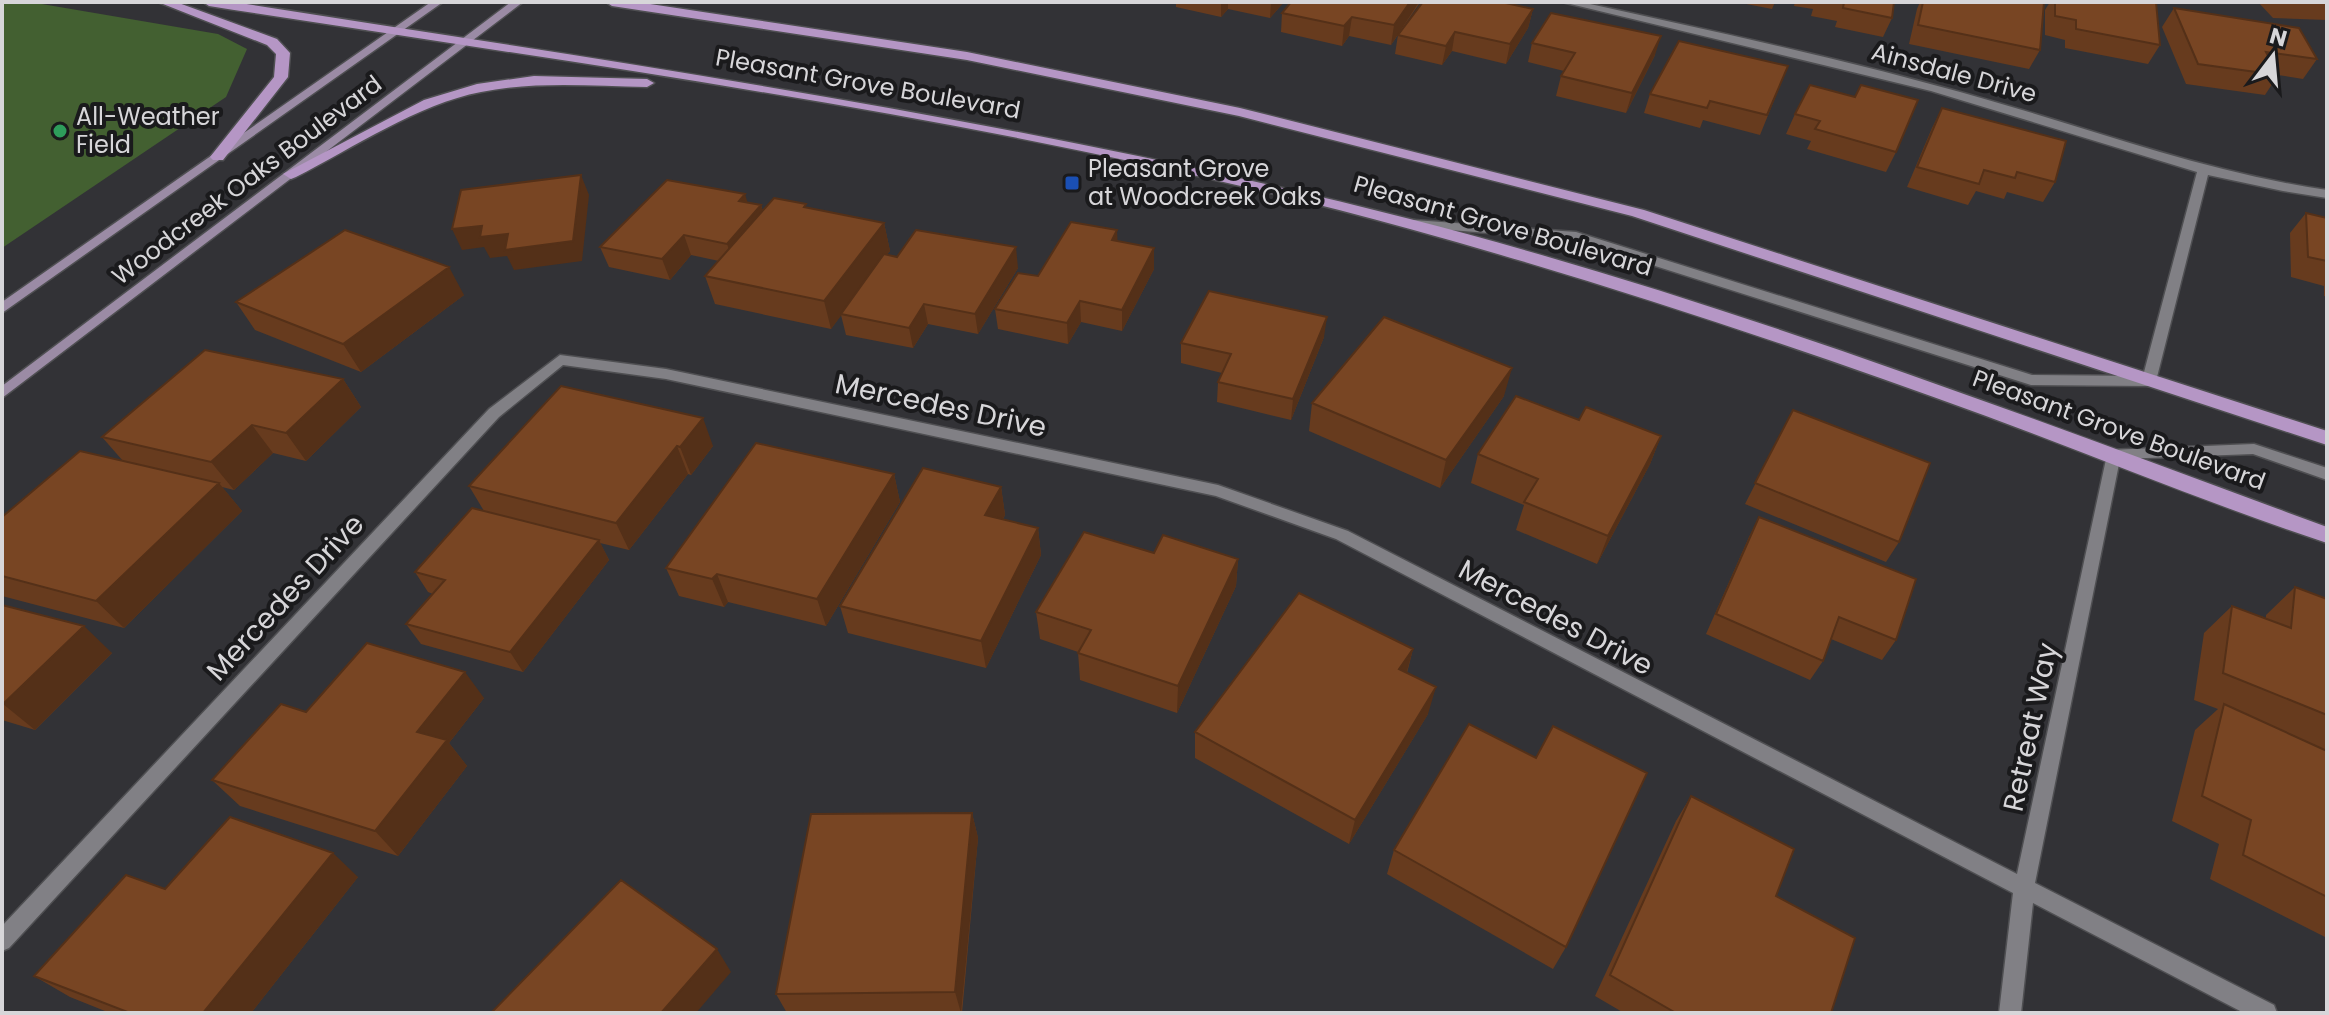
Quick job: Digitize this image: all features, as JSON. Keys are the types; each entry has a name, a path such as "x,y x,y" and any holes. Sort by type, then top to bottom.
{"main road":[{"path":"164,2 272,42 283,53 281,77 218,157"},
{"name":"Pleasant Grove Boulevard","path":"209,2 726,85 1046,142 1319,201 1409,224 1768,333 2113,454 2327,535"},
{"name":"Woodcreek Oaks Boulevard","path":"2,309 438,2"},
{"name":"Woodcreek Oaks Boulevard","path":"2,393 518,2"},
{"name":"Pleasant Grove Boulevard","path":"612,2 967,56 1240,112 1623,209 1961,316 2327,438"},
{"path":"701,2 760,25"},
{"path":"291,174 429,103 498,84 552,80 726,85"}],"street":[{"name":"Ainsdale Drive","path":"1567,2 1787,51 1986,103 2203,171 2327,194"},
{"path":"1409,224 1571,235 2031,380 2149,381 2203,171"},
{"name":"Mercedes Drive","path":"2,941 494,413 560,360 666,374 1218,491 1342,535 2266,1013"},
{"path":"2113,454 2254,449 2327,474"},
{"name":"Retreat Way","path":"2010,1013 2024,889 2113,454"}],"green space":[{"name":"All-Weather Field","path":"2,2 30,2 218,34 247,49 226,97 2,248"}],"building":[{"path":"1291,2 1410,2 1394,25 1352,17 1344,26 1282,13"},
{"path":"1423,2 1501,2 1533,9 1510,44 1455,32 1446,46 1398,35"},
{"path":"1844,2 1894,2 1892,18 1843,8"},
{"path":"1923,2 2044,2 2040,50 1918,25"},
{"path":"2055,2 2156,2 2160,45 2076,29 2076,20 2055,16"},
{"path":"2174,8 2299,28 2317,59 2266,52 2278,75 2198,64"},
{"path":"1551,13 1661,36 1632,93 1561,76 1575,53 1532,43"},
{"path":"1679,41 1788,66 1767,115 1710,101 1707,108 1650,94"},
{"path":"1810,85 1855,97 1861,85 1918,100 1896,152 1815,129 1820,121 1795,114"},
{"path":"1942,108 2066,141 2055,182 2017,172 2015,178 1984,170 1979,184 1917,167"},
{"path":"581,175 573,241 505,250 508,234 480,237 482,226 452,229 461,190"},
{"path":"667,180 745,194 739,201 761,205 727,244 684,235 662,259 600,247"},
{"path":"774,198 884,223 824,301 705,276"},
{"path":"2306,213 2327,218 2327,261 2308,257"},
{"path":"1071,222 1117,230 1112,240 1154,248 1122,310 1080,301 1067,323 995,309 1018,273 1038,276"},
{"path":"345,230 449,267 343,344 236,302"},
{"path":"916,230 1016,247 975,314 924,304 909,328 841,314 884,254 897,257"},
{"path":"1209,291 1327,317 1293,399 1218,382 1231,354 1181,343"},
{"path":"1384,317 1512,368 1446,460 1312,403"},
{"path":"205,350 343,379 286,433 252,425 211,462 102,437"},
{"path":"561,386 703,418 616,523 469,486"},
{"path":"1516,396 1579,420 1586,407 1661,436 1608,536 1524,502 1538,479 1478,454"},
{"path":"1793,410 1930,463 1899,542 1755,483"},
{"path":"756,443 894,474 817,599 717,574 712,579 666,568"},
{"path":"80,451 219,483 96,601 2,576 2,517"},
{"path":"923,468 1001,487 985,515 1038,528 981,641 840,606"},
{"path":"472,508 599,540 510,652 406,624 445,580 415,572"},
{"path":"1759,517 1916,579 1896,640 1839,617 1823,661 1716,614"},
{"path":"1084,532 1154,553 1163,535 1238,559 1178,686 1078,653 1091,630 1036,612"},
{"path":"2295,587 2327,599 2327,715 2223,673 2232,606 2291,628"},
{"path":"1299,593 1413,649 1399,669 1436,687 1355,820 1195,732"},
{"path":"2,605 84,626 3,704 2,704"},
{"path":"367,643 465,672 417,732 447,740 375,831 212,780 281,704 306,712"},
{"path":"2224,704 2327,751 2327,897 2243,855 2251,820 2202,796"},
{"path":"1469,724 1536,758 1553,726 1647,773 1566,947 1394,850"},
{"path":"1691,796 1794,849 1776,896 1855,938 1831,1013 1676,1013 1610,975"},
{"path":"972,813 955,992 776,994 811,814"},
{"path":"230,817 333,853 203,1013 130,1013 34,976 126,875 165,889"},
{"path":"621,880 717,949 661,1013 491,1013"}],"place":[{"name":"All-Weather Field","path":"60,131"},
{"name":"Pleasant Grove at Woodcreek Oaks","path":"1072,183"}]}
